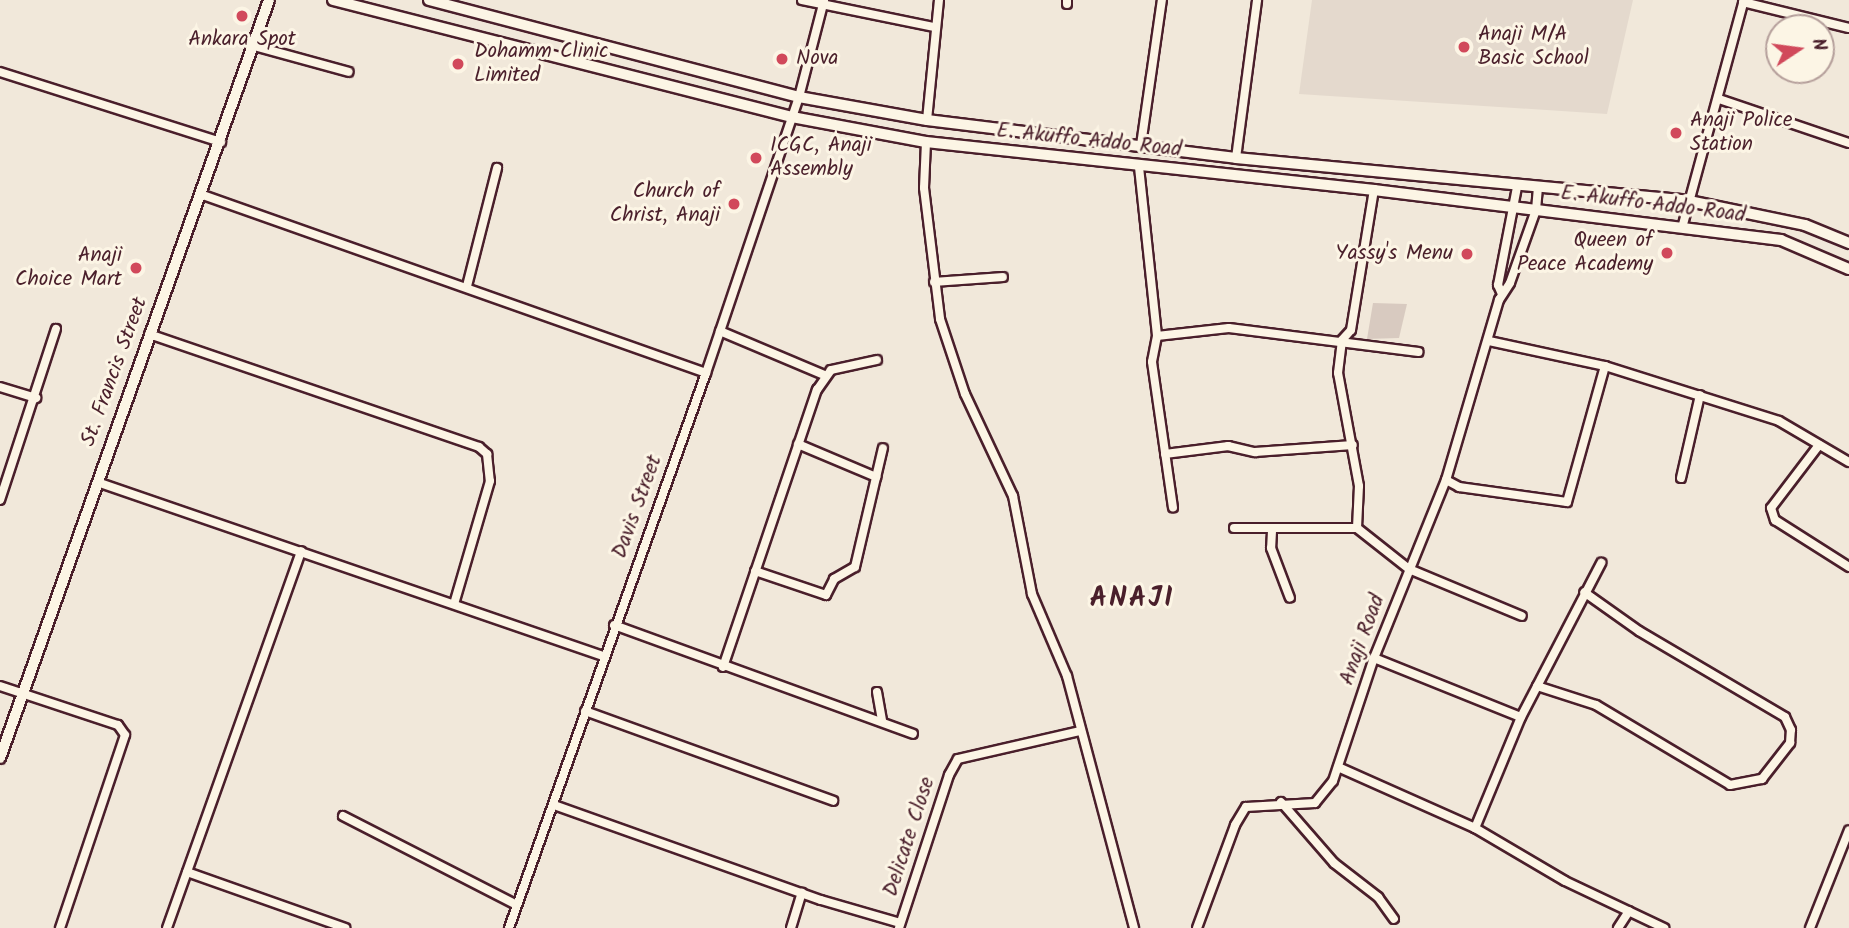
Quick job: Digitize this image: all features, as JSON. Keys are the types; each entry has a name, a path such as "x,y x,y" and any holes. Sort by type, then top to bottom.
{"main road":[{"name":"St. Francis Street","path":"0,758 149,334 221,142 269,0"},
{"name":"E. Akuffo Addo Road","path":"333,0 792,117 926,142 1139,167 1374,190 1781,240 1849,269"},
{"name":"E. Akuffo Addo Road","path":"429,0 799,97 927,120 1236,158 1538,189 1689,201 1805,225 1849,243"}],"street":[{"path":"802,0 824,2 933,27"},
{"path":"927,120 933,27 939,0"},
{"path":"1141,145 1162,0"},
{"path":"1236,158 1257,0"},
{"path":"1682,228 1719,99 1743,1 1849,28"},
{"name":"Davis Street","path":"509,928 554,805 614,625 706,373 799,97 824,2"},
{"path":"254,46 349,72"},
{"path":"0,72 221,142"},
{"path":"1719,99 1849,143"},
{"path":"926,142 924,188 940,319 965,394 1013,496 1032,594 1059,653 1134,928"},
{"path":"1139,167 1157,336 1153,362 1173,507"},
{"path":"467,286 497,168"},
{"name":"Anaji Road","path":"1502,294 1499,285 1517,187"},
{"name":"Anaji Road","path":"1197,928 1235,825 1246,807 1281,802 1315,803 1326,794 1339,767 1374,658 1446,480 1502,294 1536,210 1538,189"},
{"path":"1357,528 1359,486 1338,373 1342,340 1351,330 1374,190"},
{"path":"200,194 467,286 706,373"},
{"path":"934,282 1003,276"},
{"path":"1157,336 1229,328 1342,340 1418,352"},
{"path":"0,500 36,398 56,329"},
{"path":"720,331 824,375 877,360"},
{"path":"149,334 479,447 487,454 490,481 454,604"},
{"path":"1489,341 1605,366 1779,421 1849,462"},
{"path":"1446,480 1459,487 1567,502 1605,366"},
{"path":"723,667 824,375"},
{"path":"0,387 36,398"},
{"path":"1681,478 1700,395"},
{"path":"798,444 876,477"},
{"path":"1819,444 1771,508 1775,520 1849,567"},
{"path":"1165,454 1228,446 1255,452 1353,445"},
{"path":"755,571 826,595 834,579 855,567 883,448"},
{"path":"97,482 603,656"},
{"path":"1234,528 1272,531 1343,525 1357,528 1409,569 1522,616"},
{"path":"1272,531 1271,548 1290,598"},
{"path":"167,928 301,551"},
{"path":"1475,828 1521,717 1601,563"},
{"path":"1537,686 1596,705 1730,785 1762,779 1790,743 1785,717 1639,631 1584,592"},
{"path":"614,625 723,667 913,734"},
{"path":"1374,658 1521,717"},
{"path":"0,686 118,725 125,735 60,928"},
{"path":"877,692 882,721"},
{"path":"585,711 833,801"},
{"name":"Delicate Close","path":"900,925 949,775 958,760 1080,730"},
{"path":"1339,767 1475,828 1664,928"},
{"path":"1281,802 1334,863 1378,897 1394,919"},
{"path":"554,805 900,925"},
{"path":"343,816 517,905"},
{"path":"1810,928 1849,830"},
{"path":"187,872 345,928"},
{"path":"791,928 802,893"},
{"path":"1618,928 1629,911"}],"shaded area":[{"name":"Anaji M/A Basic School","path":"1312,0 1633,0 1607,114 1299,94"},
{"path":"1373,303 1407,304 1399,338 1367,339"}],"place":[{"name":"Ankara Spot","path":"242,16"},
{"name":"Anaji M/A Basic School","path":"1464,47"},
{"name":"Nova","path":"782,59"},
{"name":"Dohamm Clinic Limited","path":"458,64"},
{"name":"Anaji Police Station","path":"1676,133"},
{"name":"ICGC, Anaji Assembly","path":"756,158"},
{"name":"Church of Christ, Anaji","path":"734,204"},
{"name":"Queen of Peace Academy","path":"1667,253"},
{"name":"Yassy's Menu","path":"1467,254"},
{"name":"Anaji Choice Mart","path":"136,268"}],"district":[{"name":"ANAJI","path":"1132,599"}]}
